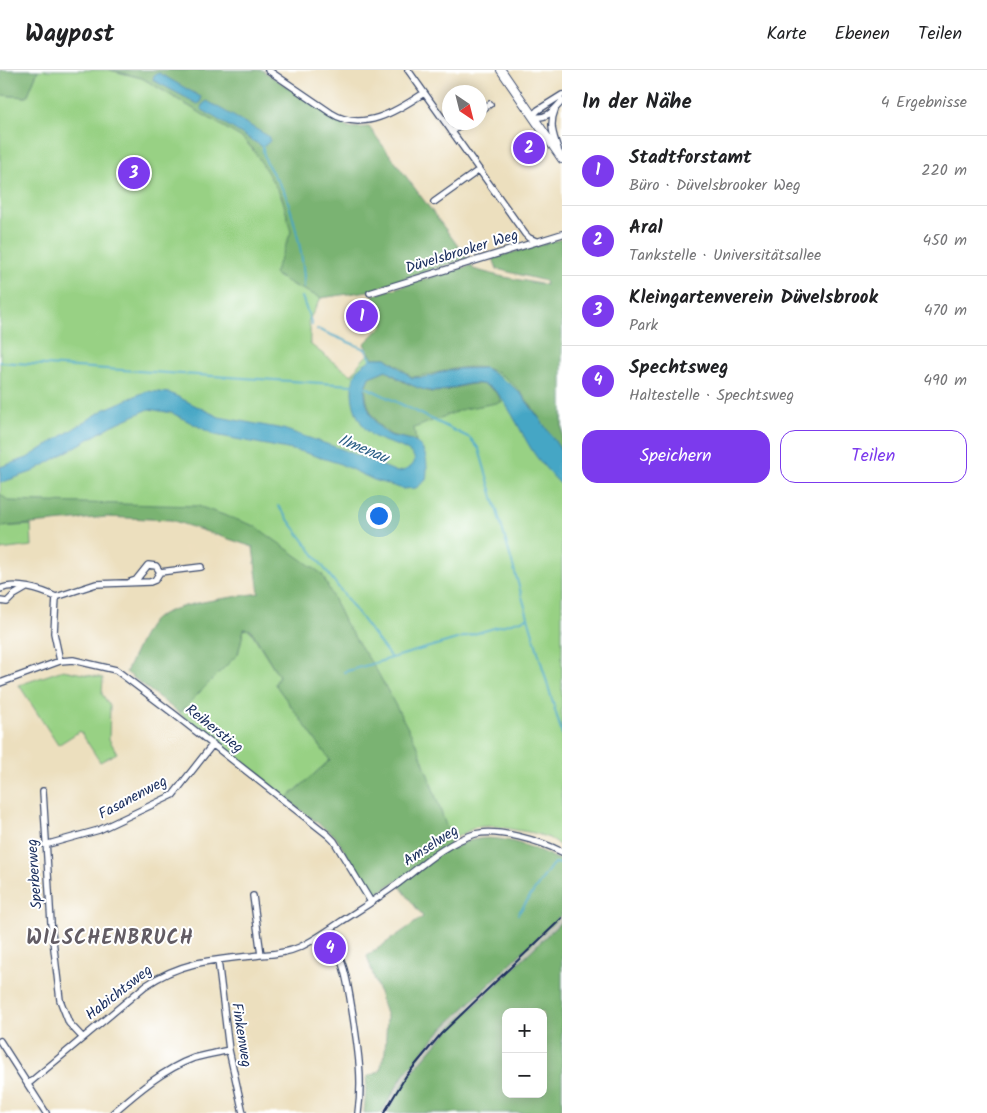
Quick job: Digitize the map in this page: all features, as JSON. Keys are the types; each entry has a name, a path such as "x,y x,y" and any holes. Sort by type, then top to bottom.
{"main road":[{"path":"501,70 560,156"}],"street":[{"path":"268,70 331,113 351,122 389,113 424,93"},
{"path":"408,70 525,234 538,242"},
{"path":"562,95 532,116 543,118 562,101"},
{"path":"555,108 551,124 560,156"},
{"path":"434,202 479,170"},
{"name":"Düvelsbrooker Weg","path":"370,293 562,234"},
{"path":"130,582 136,580 148,565 156,566 160,572"},
{"path":"160,572 201,567"},
{"path":"0,589 26,588 45,592 56,597 96,584 150,582 155,580 160,572"},
{"path":"0,601 7,602 26,588"},
{"path":"56,597 54,633 60,661"},
{"name":"Reiherstieg","path":"0,683 60,661 73,660 116,670 334,841 371,902"},
{"name":"Fasanenweg","path":"45,845 100,830 173,794 212,744"},
{"name":"Sperberweg","path":"42,791 45,845 60,1000 69,1023 82,1038"},
{"name":"Amselweg","path":"327,932 430,859 473,834 484,832 501,833 541,842 562,852"},
{"path":"253,896 261,955"},
{"path":"327,932 336,946 346,973 360,1058 358,1113"},
{"name":"Habichtsweg","path":"28,1084 158,977 185,965 282,952 298,948 327,932"},
{"name":"Finkenweg","path":"218,960 229,1050 243,1113"},
{"path":"0,1041 46,1113"},
{"path":"113,1113 152,1082 174,1068 194,1058 229,1050"}],"shaded area":[{"path":"562,914 562,921 443,1036 396,1097 387,1113 381,1113 404,1074 439,1032"}],"green space":[{"path":"0,70 38,70 27,97 0,95"},
{"path":"38,70 110,70 142,78 242,138 267,169 286,208 292,239 291,284 321,298 308,322 310,344 352,375 359,364 378,343 475,347 562,413 562,847 549,838 534,833 493,826 476,827 447,842 253,526 104,514 0,522 0,95 27,97"},
{"path":"110,70 262,70 348,128 369,127 467,258 368,291 321,298 291,284 274,274 291,232 282,197 253,149 242,138 142,78"},
{"path":"562,239 562,452 526,399 503,376 489,369 473,367 412,377 386,358 373,358 364,344 385,323 373,295 472,265 473,269 546,285 545,281 497,269 493,258"},
{"path":"386,370 402,381 430,392 440,392 478,384 487,386 495,392 502,402 464,409 414,428 416,441 391,435 379,425 371,413 365,388 369,377"},
{"path":"0,494 9,501 198,506 255,526 322,574 345,623 377,671 418,747 449,834 451,849 465,842 484,838 507,840 530,847 562,861 562,914 439,1032 404,1074 381,1113 364,1113 367,1077 380,1071 385,1052 387,1017 367,956 423,917 396,881 373,896 335,836 286,799 330,760 275,684 279,676 251,630 244,629 238,654 179,713 126,672 147,628 159,616 201,602 259,593 253,547 171,520 106,517 0,527"},
{"path":"31,525 32,546 0,550 0,527"},
{"path":"244,629 250,630 279,676 275,684 330,760 286,799 179,713 238,654"},
{"path":"63,670 103,678 102,694 110,706 109,739 117,753 100,762 80,731 58,745 19,685"},
{"path":"562,921 562,1113 387,1113 408,1077 443,1036"}],"water":[{"path":"159,73 201,97 201,102 198,104 153,80 154,75"},
{"path":"207,101 268,136 270,141 263,147 201,109 202,105"},
{"path":"373,358 386,358 412,378 428,377 458,369 485,368 511,385 521,394 562,452 562,486 537,457 501,397 490,387 474,383 444,390 430,391 412,385 386,370 369,377 365,387 366,402 376,423 386,433 413,441 419,445 425,454 427,465 426,480 416,488 403,489 374,480 338,463 303,452 215,435 172,413 149,409 113,425 32,472 0,483 0,467 27,458 105,409 147,391 170,393 219,417 283,429 344,450 397,472 406,470 413,465 414,458 412,455 404,449 373,436 366,430 356,413 353,403 352,393 355,375 360,367"}],"waterway":[{"path":"263,147 268,166 286,196 293,217 301,254 304,288"},
{"path":"302,297 312,325"},
{"path":"317,329 365,349 372,360"},
{"path":"0,362 352,385"},
{"path":"364,386 470,438 479,449 562,734"},
{"path":"278,506 391,658"},
{"path":"344,672 528,618"},
{"path":"518,914 552,865 555,863 562,864"}],"railway":[{"path":"384,1113 406,1076 441,1034 562,918"}],"place":[{"name":"Aral","path":"529,148"},
{"name":"Kleingartenverein Düvelsbrook","path":"134,173"},
{"name":"Stadtforstamt","path":"362,316"},
{"name":"Spechtsweg","path":"330,948"}],"district":[{"name":"WILSCHENBRUCH","path":"110,939"}],"water label":[{"name":"Ilmenau","path":"363,449"}]}
